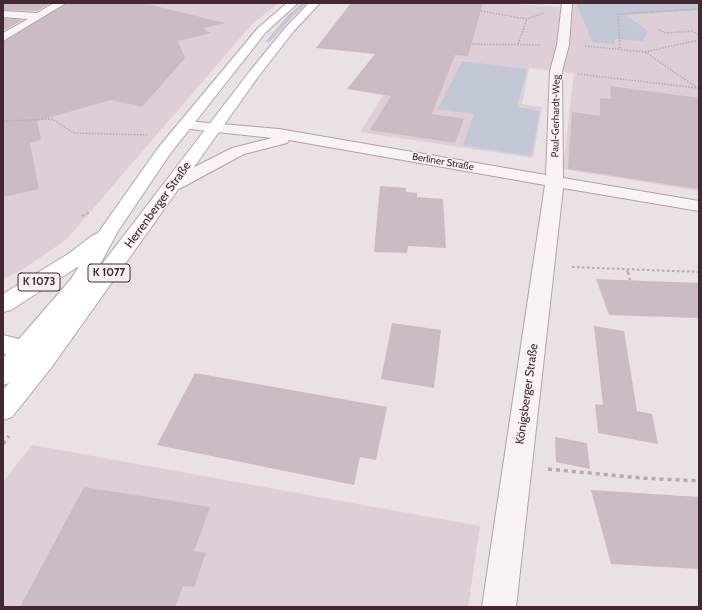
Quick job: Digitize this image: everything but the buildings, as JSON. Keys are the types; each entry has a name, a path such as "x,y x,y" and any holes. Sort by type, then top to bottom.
{"main road":[{"name":"Herrenberger Straße","path":"3,409 23,352 79,284 109,231 164,151 262,30 293,3"},
{"name":"Herrenberger Straße","path":"23,352 175,184 215,127 285,34 315,3"},
{"name":"K 1073","path":"3,304 75,259 109,231"},
{"path":"3,375 23,352"}],"street":[{"path":"3,38 37,16 61,3"},
{"name":"Paul-Gerhardt-Weg","path":"554,182 556,69 563,45 567,4"},
{"path":"3,14 37,16"},
{"name":"Berliner Straße","path":"186,125 295,137 699,206"},
{"path":"175,184 220,158 238,150 262,143 295,137"},
{"name":"Königsberger Straße","path":"499,607 554,182"}],"path":[{"path":"481,12 527,18 567,4"},
{"path":"620,48 618,14 699,9"},
{"path":"518,44 527,18"},
{"path":"659,30 666,33 692,31 699,35"},
{"path":"472,44 563,45 620,48 645,52 699,40"},
{"path":"645,52 698,88"},
{"path":"556,69 698,88"},
{"path":"3,121 52,119 74,133 148,135"},
{"path":"544,266 698,272 699,276"},
{"path":"627,270 630,280"},
{"path":"517,466 641,478 699,480"}],"shaded area":[{"path":"66,3 279,3 252,24 67,239 25,268 3,279 3,42"},
{"path":"302,3 307,3 291,18 270,42 265,42 289,14"},
{"path":"425,3 500,3 561,7 568,3 699,3 699,191 563,169 574,73 529,68 522,104 542,107 533,158 360,132 409,54 495,64 398,52"},
{"path":"576,3 699,3 699,10 625,15 648,31 643,41 615,39 615,44 593,43"},
{"path":"462,61 527,69 517,107 540,111 531,156 463,145 474,114 438,109"},
{"path":"32,445 480,526 468,607 3,607 3,482"}]}
